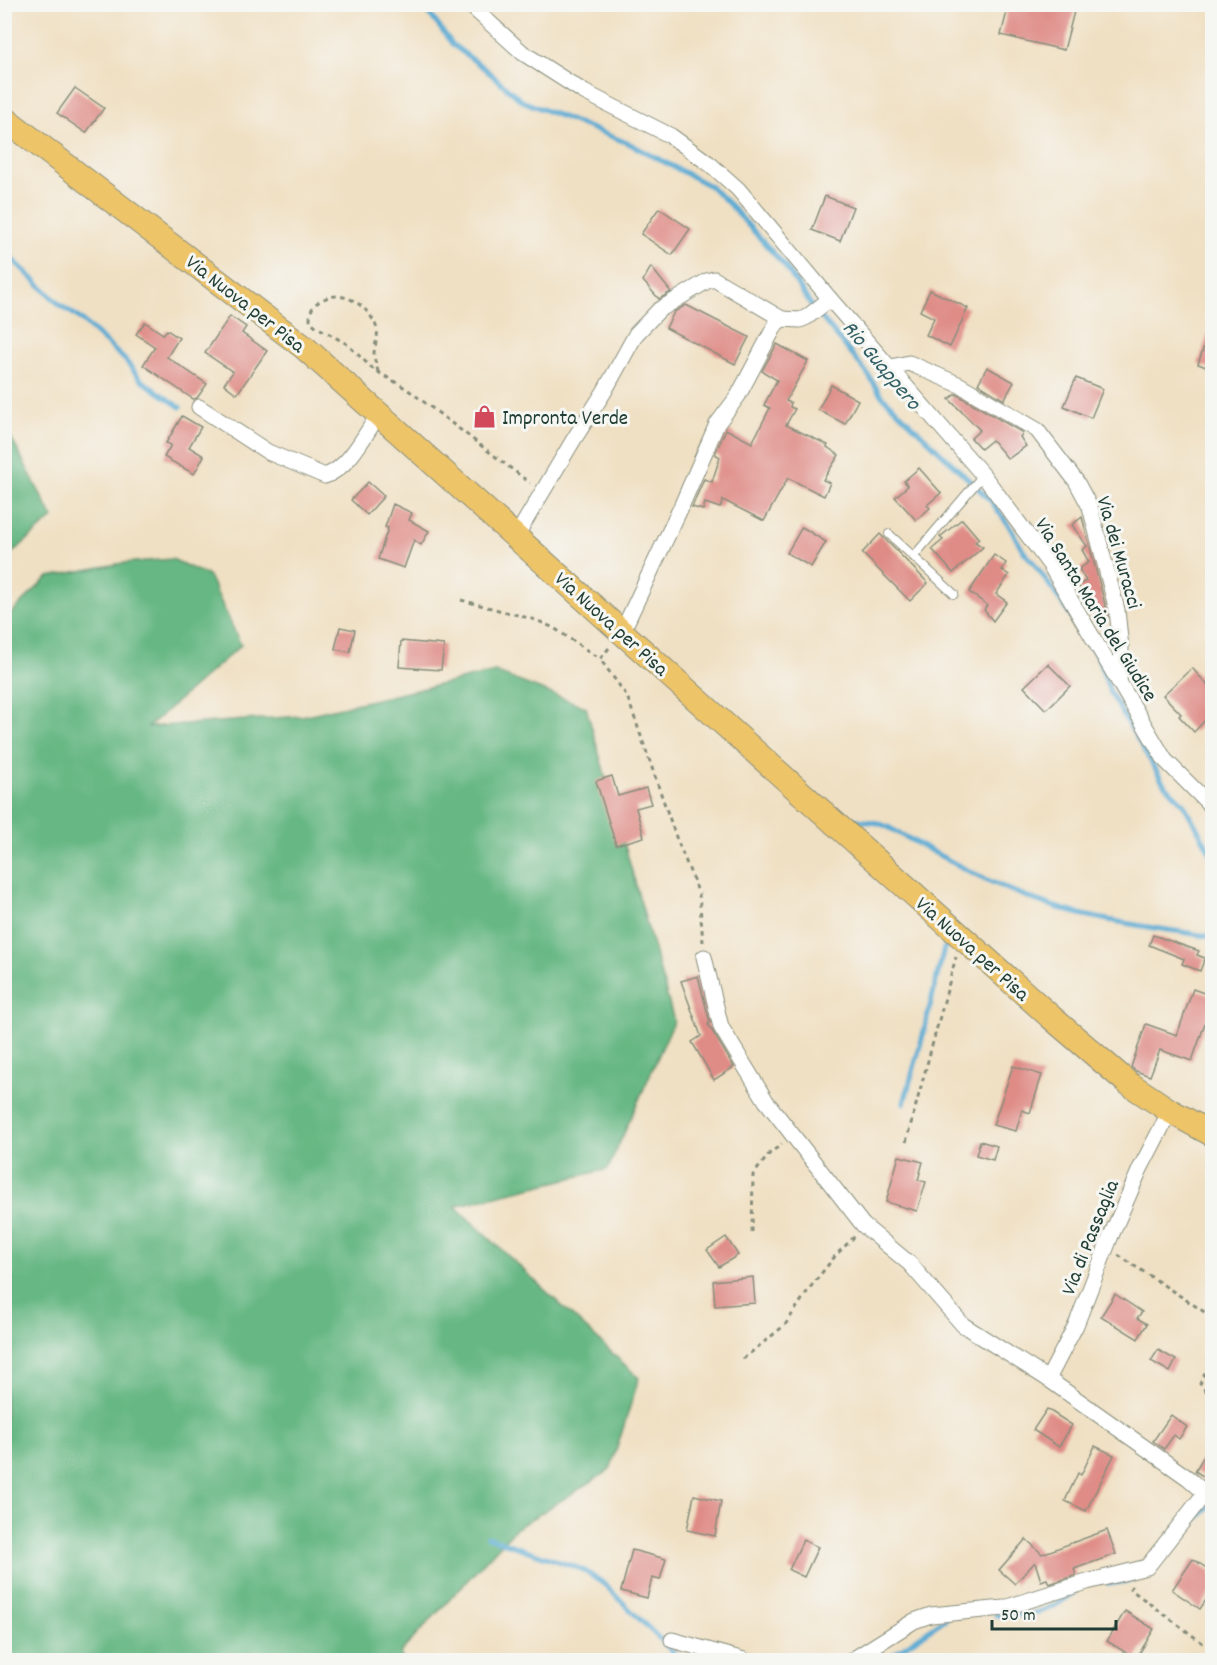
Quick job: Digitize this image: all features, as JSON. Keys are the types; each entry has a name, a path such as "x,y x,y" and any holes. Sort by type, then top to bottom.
{"main road":[{"name":"Via Nuova per Pisa","path":"4,118 304,348 961,938 1128,1083 1170,1111 1212,1134"}],"street":[{"name":"Via Santa Maria del Giudice","path":"469,4 523,53 584,92 670,136 711,165 738,189 827,301 891,367 1050,565 1165,760 1212,807"},
{"path":"515,538 604,392 636,333 659,310 706,281 714,279 782,319 800,320 827,301"},
{"path":"622,632 717,424 738,396 776,324 782,319"},
{"name":"Via dei Muracci","path":"891,367 909,363 916,366 960,385 1037,430 1076,481 1089,507 1117,610 1121,648 1119,682"},
{"path":"199,407 268,452 325,476 334,472 346,460 379,414"},
{"path":"704,957 721,1027 766,1101 865,1227 910,1264 963,1325 1048,1379 1188,1478 1205,1493 1147,1567 1087,1582 1004,1608 931,1615 914,1621 852,1660"},
{"name":"Via di Passaglia","path":"1048,1379 1076,1325 1140,1169 1170,1111"},
{"path":"672,1640 744,1660"}],"lane":[{"path":"914,556 980,478"},
{"path":"890,534 954,594"}],"path":[{"path":"378,372 374,352 377,327 371,317 353,300 340,296 333,295 314,304 310,311 310,321 317,327 342,340 363,361 378,372 407,389 542,495"},
{"path":"461,600 536,620 554,628 600,659 627,696 676,837 699,894 704,957"},
{"path":"600,659 622,632"},
{"path":"906,1142 961,938"},
{"path":"752,1232 753,1175 770,1153 793,1135"},
{"path":"743,1359 784,1325 836,1255 865,1227"},
{"path":"1107,1247 1212,1317"},
{"path":"1212,1356 1200,1384 1212,1399"},
{"path":"1147,1567 1130,1589 1212,1650"}],"green space":[{"path":"4,424 53,518 5,559 4,559"},
{"path":"172,559 209,576 241,645 148,727 302,716 495,672 586,707 674,1021 608,1169 455,1206 639,1378 610,1470 515,1529 400,1653 403,1660 5,1660 5,619 48,577 123,563"}],"building":[{"path":"1009,4 1076,4 1064,50 1001,35"},
{"path":"75,88 104,108 86,133 57,113"},
{"path":"825,196 853,207 840,241 812,230"},
{"path":"659,208 690,229 672,255 641,234"},
{"path":"651,267 671,292 659,299 643,281"},
{"path":"930,290 968,308 950,347 926,335 934,318 920,311"},
{"path":"686,305 749,337 735,364 666,328 674,312"},
{"path":"230,316 246,327 242,333 267,351 237,394 224,384 233,372 205,353"},
{"path":"145,322 163,334 167,330 179,338 167,357 207,384 197,398 193,399 143,365 155,347 136,334"},
{"path":"1210,328 1212,328 1212,369 1198,364"},
{"path":"777,344 808,361 786,401 791,403 790,407 795,409 786,425 828,445 827,447 839,455 823,480 830,483 824,496 788,478 764,521 723,500 720,508 705,503 703,510 692,507 704,479 712,482 720,457 715,454 726,429 752,443 770,408 764,405 777,380 762,371"},
{"path":"987,367 1014,382 1004,400 978,384"},
{"path":"1076,378 1103,389 1091,418 1064,406"},
{"path":"831,385 858,400 845,424 818,410"},
{"path":"956,394 1023,433 1020,437 1026,446 1008,459 992,440 981,449 971,438 980,430 949,399"},
{"path":"182,416 201,427 189,447 204,456 194,474 164,457 171,445 166,443"},
{"path":"919,468 941,493 927,505 930,508 916,520 895,497 908,486 904,481"},
{"path":"368,482 384,496 367,515 351,500"},
{"path":"393,504 412,513 409,520 429,531 421,545 414,540 404,568 378,559"},
{"path":"1082,517 1107,612 1108,618 1100,622 1078,585 1086,581 1079,569 1089,562 1082,550 1087,546 1072,525"},
{"path":"962,519 979,539 975,542 983,547 953,573 932,549 943,540 940,537"},
{"path":"802,527 826,542 811,567 787,553"},
{"path":"880,534 928,583 910,601 862,553"},
{"path":"994,555 1006,563 1002,570 1009,575 996,594 1007,602 993,621 984,610 987,605 969,592"},
{"path":"340,627 355,630 350,652 335,649"},
{"path":"401,641 444,645 441,670 399,667"},
{"path":"1048,664 1070,686 1046,710 1024,687"},
{"path":"1192,668 1212,690 1212,713 1194,732 1163,695"},
{"path":"612,776 618,796 646,788 651,804 636,808 644,837 616,845 596,781"},
{"path":"1153,935 1199,951 1197,955 1205,958 1200,971 1182,964 1184,959 1149,945"},
{"path":"698,976 710,1023 708,1024 734,1067 714,1080 692,1042 701,1036 681,981"},
{"path":"1193,989 1212,996 1212,1003 1192,1061 1160,1050 1150,1076 1136,1071 1131,1067 1146,1024 1177,1035"},
{"path":"1013,1066 1042,1075 1030,1113 1022,1110 1016,1131 993,1125"},
{"path":"980,1141 997,1146 993,1160 976,1155"},
{"path":"899,1156 923,1162 918,1180 926,1182 917,1211 886,1202"},
{"path":"726,1237 738,1255 719,1267 707,1250"},
{"path":"753,1277 755,1303 715,1306 713,1281"},
{"path":"1115,1294 1142,1312 1137,1318 1147,1324 1138,1339 1101,1316"},
{"path":"1158,1350 1176,1360 1170,1372 1151,1361"},
{"path":"1047,1409 1072,1425 1059,1447 1033,1430"},
{"path":"1171,1415 1187,1427 1179,1439 1174,1435 1164,1449 1153,1441"},
{"path":"1212,1442 1212,1482 1195,1471"},
{"path":"1095,1446 1114,1455 1086,1511 1065,1501 1078,1473 1081,1475"},
{"path":"694,1495 721,1501 715,1536 687,1530"},
{"path":"1107,1530 1116,1554 1074,1569 1076,1575 1074,1576 1049,1584 1047,1579 1041,1581 1035,1562 1015,1584 999,1570 1026,1539 1042,1554"},
{"path":"803,1540 818,1547 804,1577 789,1570"},
{"path":"632,1550 666,1559 660,1580 652,1578 647,1598 621,1591"},
{"path":"1193,1559 1212,1572 1212,1591 1200,1609 1172,1590"},
{"path":"1125,1611 1154,1629 1136,1659 1107,1641"}],"waterway":[{"name":"Rio Guappero","path":"422,4 453,45 522,101 630,144 710,186 729,204 785,266 811,305 867,373 881,395 991,501 1098,658 1110,692 1164,784 1183,803 1212,855"},
{"path":"4,251 60,305 78,317 125,360 141,380 180,407"},
{"path":"851,819 888,827 977,875 1048,905 1106,920 1212,937"},
{"path":"904,1103 944,948 951,945"},
{"path":"1187,1528 1212,1504"},
{"path":"488,1537 581,1569 602,1582 680,1659"},
{"path":"1109,1584 1132,1580"},
{"path":"996,1615 1022,1615 1039,1612 1055,1605 1074,1592"},
{"path":"885,1660 945,1619"},
{"path":"663,1660 719,1660"}],"place":[{"name":"Impronta Verde","path":"484,417"}]}
